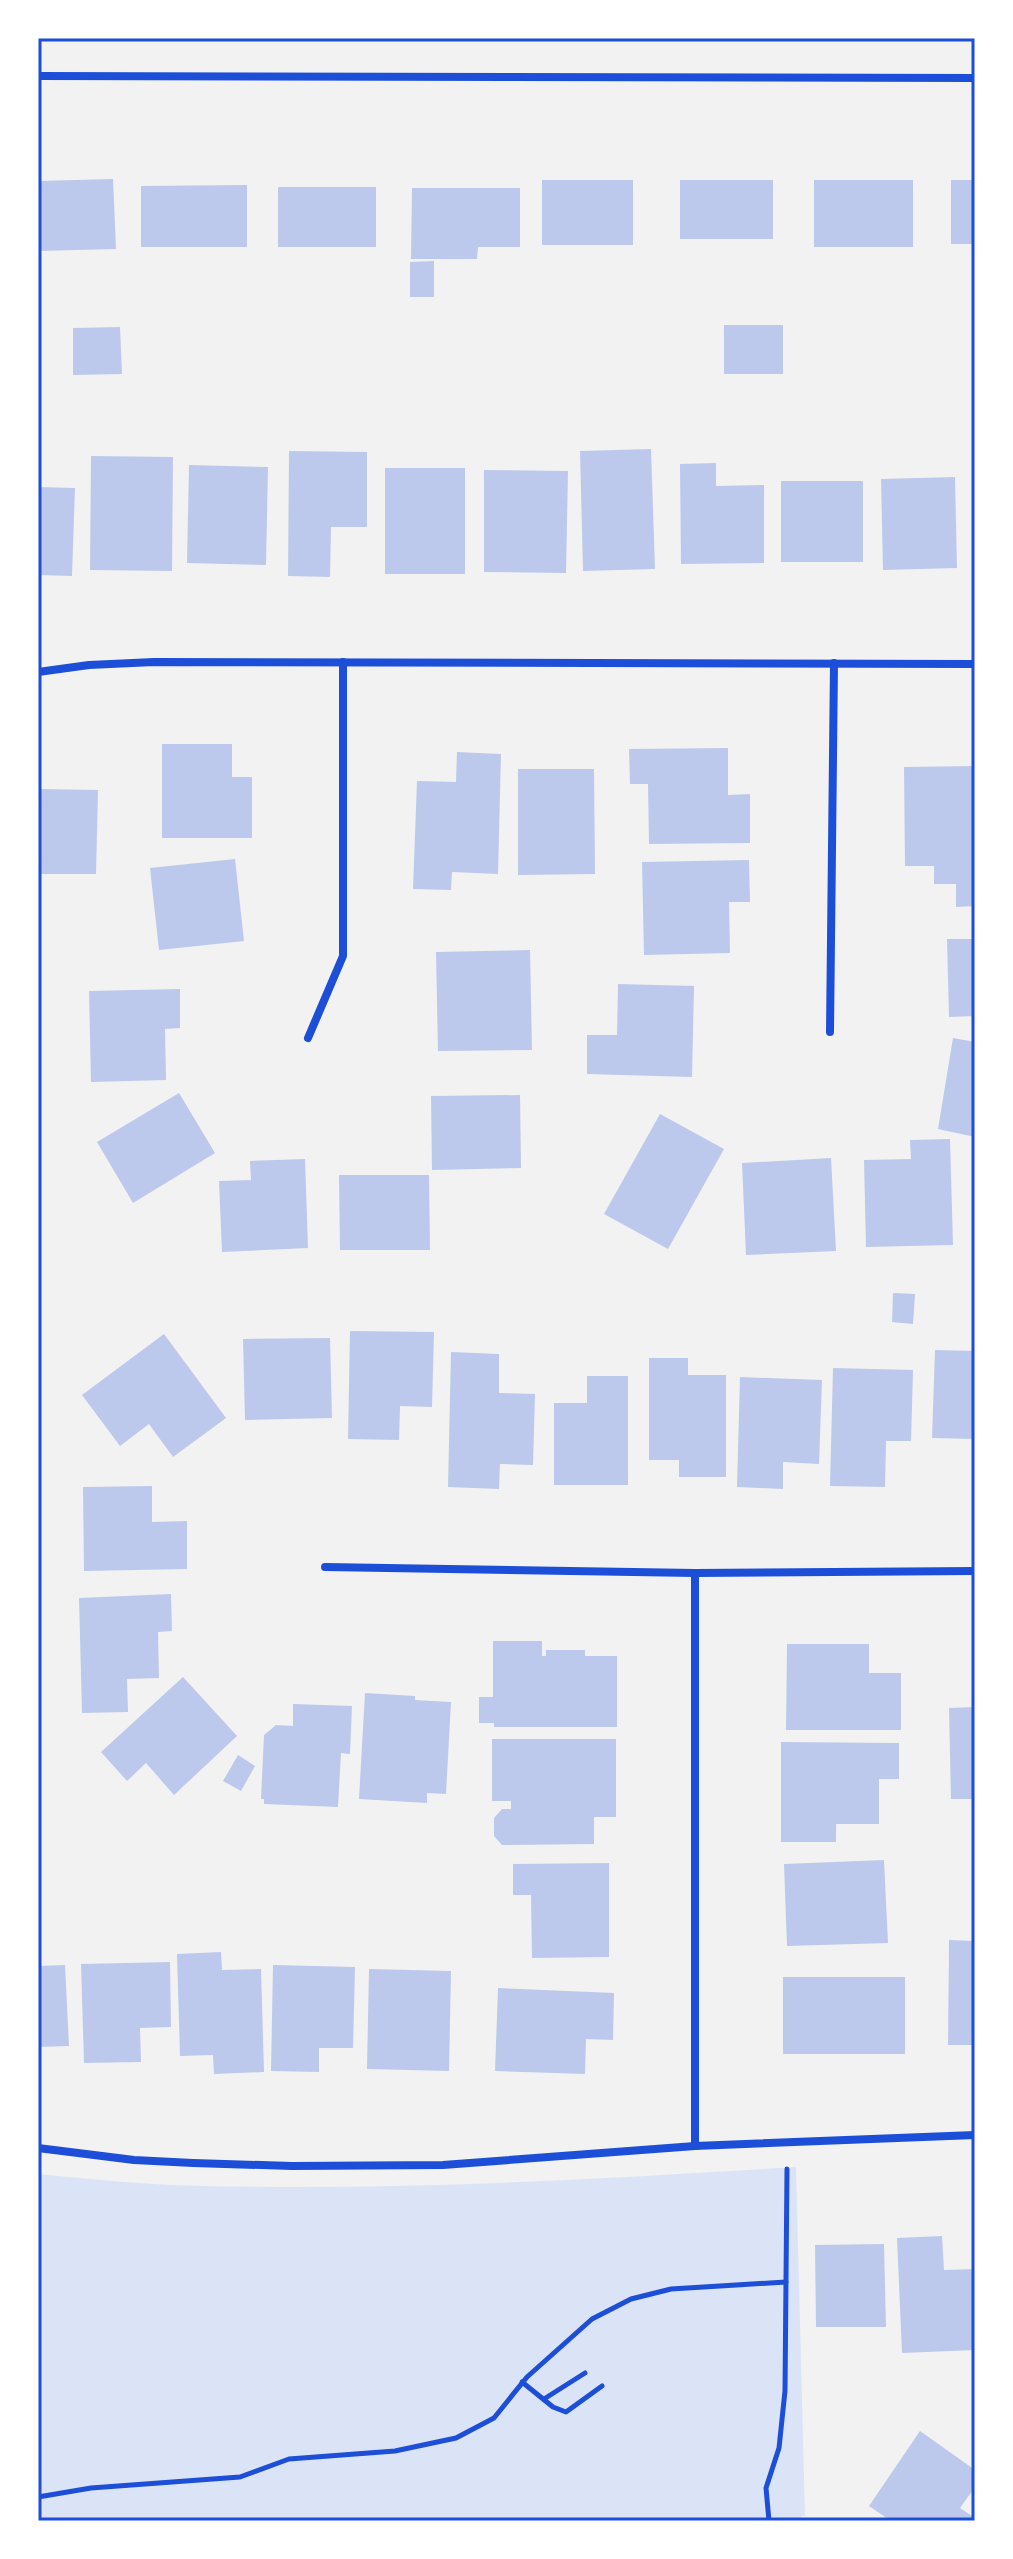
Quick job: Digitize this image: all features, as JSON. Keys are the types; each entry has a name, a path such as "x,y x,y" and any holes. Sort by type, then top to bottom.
{"street":[{"path":"38,76 975,78"},
{"path":"38,672 89,665 154,662 975,664"},
{"path":"308,1038 343,956 343,662"},
{"path":"830,1032 834,663"},
{"path":"325,1567 695,1573 975,1571"},
{"path":"695,1573 695,2146"},
{"path":"38,2148 134,2160 307,2166 443,2165 695,2146 975,2135"}],"path":[{"path":"769,2521 766,2488 779,2448 785,2391 787,2142"},
{"path":"38,2497 91,2488 240,2477 289,2459 395,2451 456,2438 494,2418 522,2382 558,2346 592,2319 631,2299 671,2289 786,2282"},
{"path":"544,2399 585,2373"},
{"path":"522,2382 566,2412 602,2386"}],"shaded area":[{"path":"796,2167 805,2516 801,2516 801,2521 777,2521 776,2517 766,2517 766,2521 38,2521 38,2174 171,2185 328,2187 562,2180"}],"building":[{"path":"113,179 116,249 38,251 38,181"},
{"path":"542,180 633,180 633,245 542,245"},
{"path":"680,180 773,180 773,239 680,239"},
{"path":"814,180 913,180 913,247 814,247"},
{"path":"951,180 975,180 975,244 951,244"},
{"path":"247,185 247,247 141,247 141,186"},
{"path":"278,187 376,187 376,247 278,247"},
{"path":"412,188 520,188 520,247 478,247 477,259 411,259"},
{"path":"434,261 434,297 410,297 410,262"},
{"path":"724,325 783,325 783,374 724,374"},
{"path":"120,327 122,374 73,375 73,328"},
{"path":"651,449 655,569 583,571 580,451"},
{"path":"289,451 367,452 367,527 331,527 330,577 288,576"},
{"path":"91,456 173,457 172,571 90,570"},
{"path":"716,463 716,486 764,485 764,563 681,564 680,464"},
{"path":"189,465 268,467 266,565 187,563"},
{"path":"385,468 465,468 465,574 385,574"},
{"path":"484,470 568,471 566,573 484,572"},
{"path":"955,477 957,568 883,570 881,479"},
{"path":"781,481 863,481 863,562 781,562"},
{"path":"38,487 75,488 72,576 38,575"},
{"path":"162,744 232,744 232,777 252,777 252,838 162,838"},
{"path":"728,748 728,795 750,794 750,843 649,844 648,784 630,784 629,749"},
{"path":"457,752 501,754 498,874 452,872 451,890 413,889 417,781 456,782"},
{"path":"975,766 975,906 956,907 956,884 934,884 934,866 905,866 904,767"},
{"path":"518,769 594,769 595,874 518,875"},
{"path":"38,789 98,790 96,874 38,874"},
{"path":"235,859 244,941 159,950 150,868"},
{"path":"749,860 750,902 729,902 730,953 644,955 642,862"},
{"path":"947,939 975,939 975,1016 949,1017"},
{"path":"530,950 532,1050 438,1051 436,952"},
{"path":"618,984 694,986 692,1077 587,1074 587,1035 617,1035"},
{"path":"180,989 180,1028 165,1029 166,1080 91,1082 89,991"},
{"path":"953,1038 975,1042 975,1137 938,1129"},
{"path":"179,1093 215,1153 133,1203 97,1142"},
{"path":"520,1095 521,1168 432,1170 431,1096"},
{"path":"660,1114 724,1149 668,1249 604,1214"},
{"path":"950,1139 953,1245 866,1247 864,1160 911,1159 910,1140"},
{"path":"831,1158 836,1251 746,1255 742,1163"},
{"path":"305,1159 308,1248 222,1252 219,1181 251,1180 250,1161"},
{"path":"339,1175 429,1175 430,1250 340,1250"},
{"path":"893,1293 915,1294 913,1324 892,1322"},
{"path":"350,1331 434,1332 432,1407 400,1406 399,1440 348,1439"},
{"path":"164,1334 226,1418 173,1457 149,1424 120,1446 82,1395"},
{"path":"330,1338 332,1418 245,1420 243,1339"},
{"path":"935,1350 975,1351 975,1439 932,1438"},
{"path":"451,1352 499,1354 499,1393 535,1394 533,1465 500,1464 499,1489 448,1487"},
{"path":"649,1358 688,1358 688,1375 726,1375 726,1477 679,1477 679,1460 649,1460"},
{"path":"833,1368 913,1370 911,1441 886,1441 885,1487 830,1486"},
{"path":"587,1376 628,1376 628,1485 554,1485 554,1403 587,1403"},
{"path":"740,1377 822,1380 819,1464 783,1462 783,1489 737,1487"},
{"path":"152,1486 152,1522 187,1521 187,1569 84,1571 83,1487"},
{"path":"171,1594 172,1631 158,1632 159,1678 127,1679 128,1712 82,1713 79,1598"},
{"path":"493,1641 542,1641 542,1656 546,1656 546,1650 585,1650 585,1656 617,1656 617,1727 494,1727 494,1723 479,1723 479,1697 493,1697"},
{"path":"787,1644 869,1644 869,1673 901,1673 901,1730 786,1730"},
{"path":"183,1677 237,1736 174,1795 146,1763 127,1781 101,1752"},
{"path":"365,1693 451,1702 446,1794 427,1793 427,1803 359,1799"},
{"path":"293,1704 352,1706 350,1754 341,1753 338,1807 264,1804 264,1799 261,1799 264,1735 276,1725 293,1726"},
{"path":"975,1707 975,1799 951,1799 949,1708"},
{"path":"492,1739 616,1739 616,1817 594,1817 594,1844 502,1845 494,1836 494,1818 502,1809 511,1809 511,1801 492,1801"},
{"path":"781,1742 899,1743 899,1779 879,1779 879,1824 836,1824 836,1842 781,1842"},
{"path":"238,1755 255,1766 241,1791 223,1781"},
{"path":"884,1860 888,1943 787,1946 784,1864"},
{"path":"609,1863 609,1957 532,1958 531,1895 513,1895 513,1864"},
{"path":"949,1940 975,1941 975,2045 948,2045"},
{"path":"221,1952 222,1970 261,1969 264,2072 214,2074 213,2055 180,2056 177,1954"},
{"path":"170,1962 171,2027 140,2028 141,2062 84,2063 81,1964"},
{"path":"65,1965 69,2046 38,2047 38,1966"},
{"path":"273,1965 355,1967 353,2048 319,2048 319,2072 271,2071"},
{"path":"369,1969 451,1971 449,2071 367,2069"},
{"path":"783,1977 905,1977 905,2054 783,2054"},
{"path":"498,1988 614,1993 613,2040 586,2039 585,2074 495,2071"},
{"path":"942,2236 944,2270 975,2269 975,2350 902,2353 897,2238"},
{"path":"884,2244 886,2327 816,2327 815,2245"},
{"path":"920,2431 975,2470 975,2487 960,2508 975,2521 891,2521 869,2506"}]}
